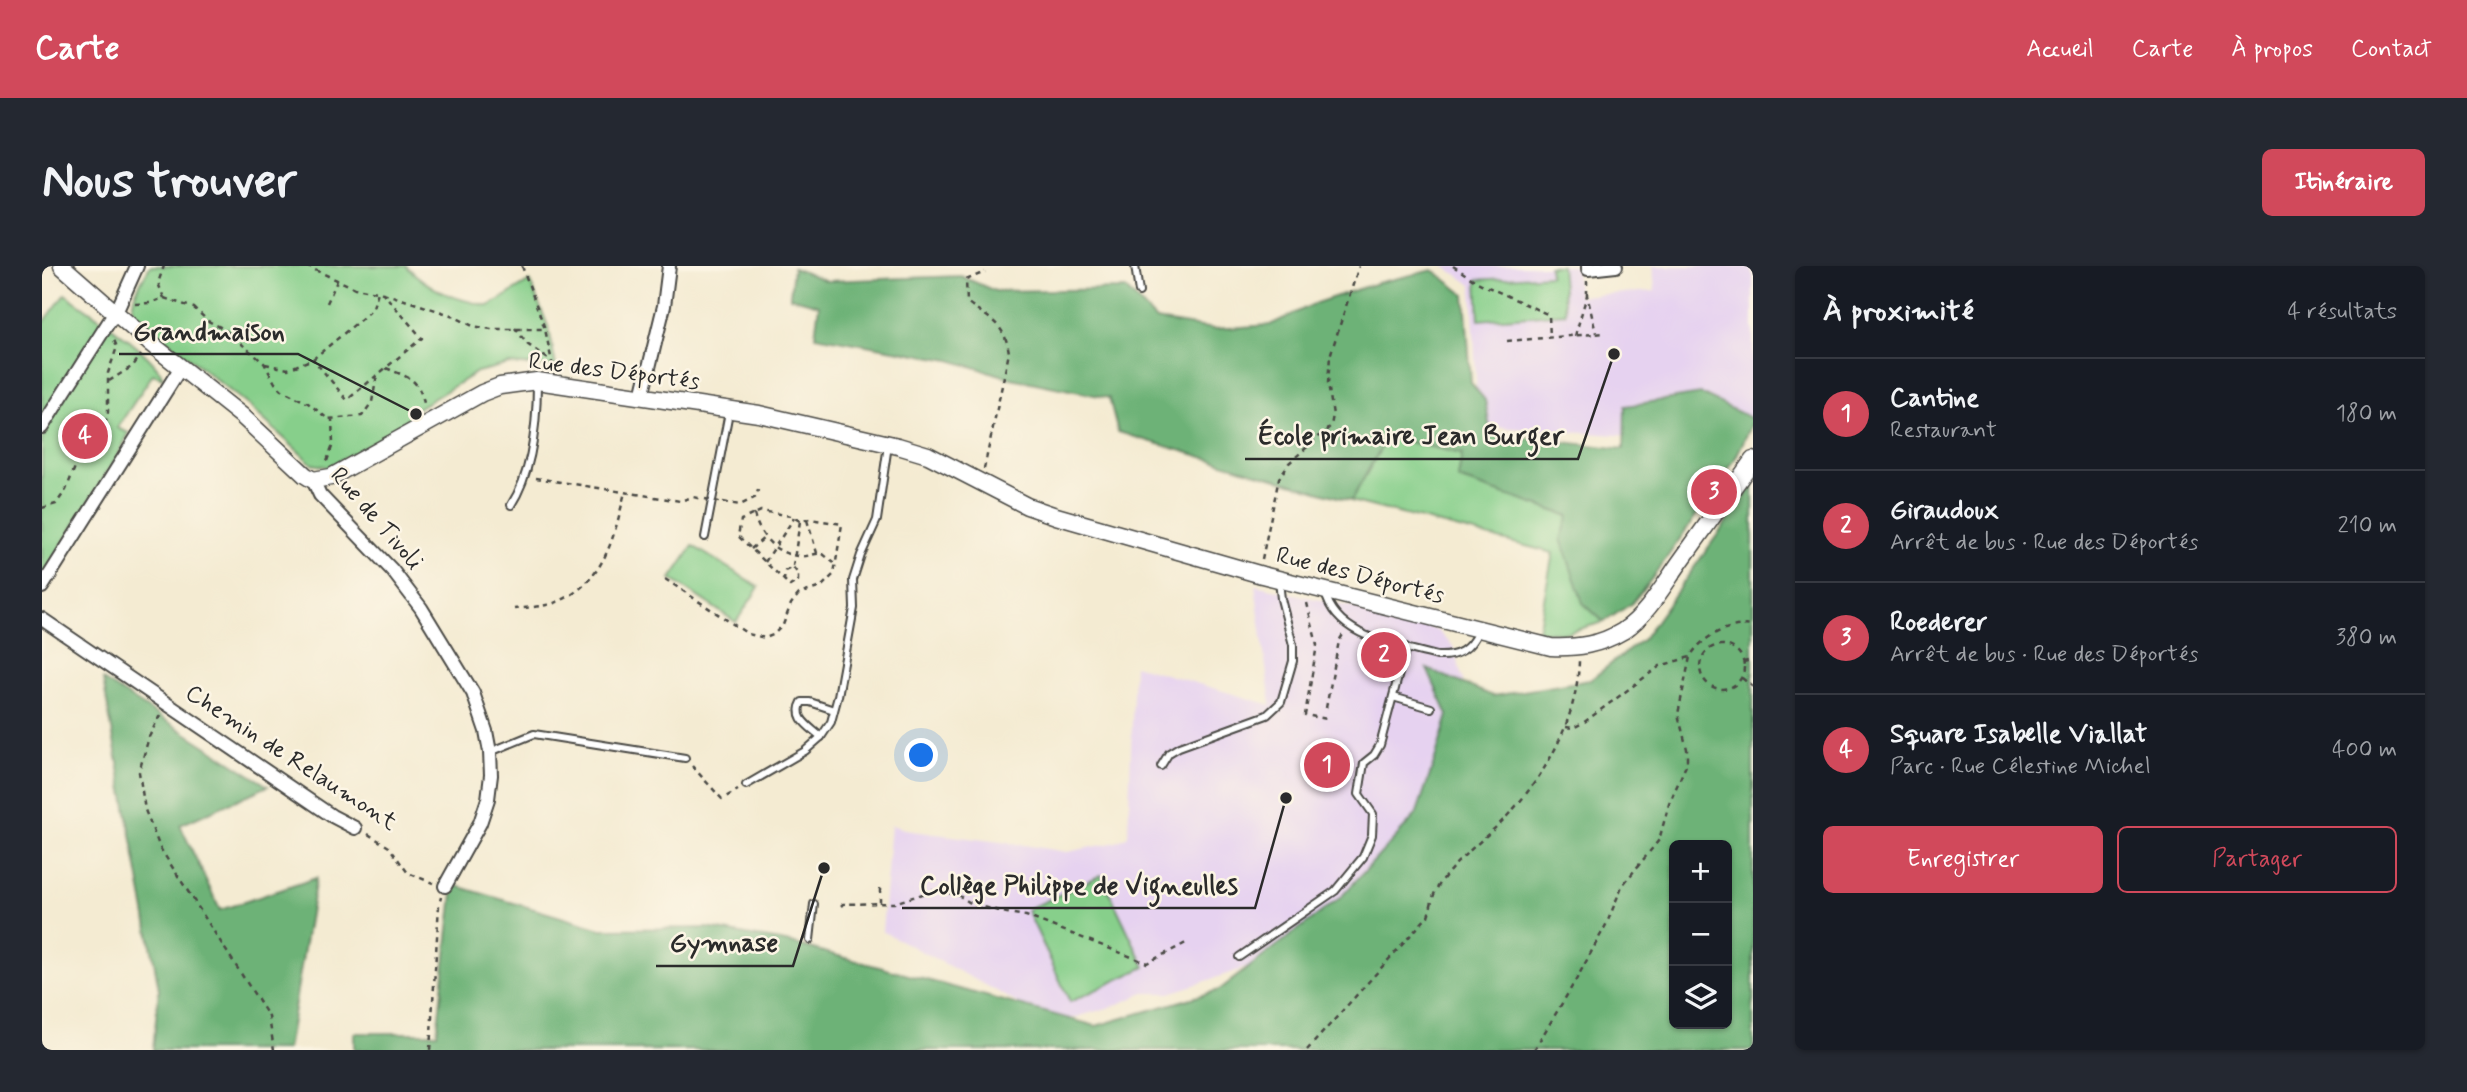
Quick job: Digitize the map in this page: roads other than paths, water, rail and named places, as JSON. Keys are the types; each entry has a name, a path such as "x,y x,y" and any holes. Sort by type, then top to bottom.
{"street":[{"name":"Rue de Tivoli","path":"62,266 118,305 150,342 242,416 313,480 320,495 393,570 421,608 473,693 490,752 488,799 480,823 445,886"},
{"path":"42,427 118,305 137,266"},
{"path":"642,396 664,306 669,266"},
{"path":"1588,266 1588,269 1616,266"},
{"path":"42,587 181,368"},
{"name":"Rue des Déportés","path":"313,480 331,477 482,393 500,386 537,381 558,383 729,410 888,444 928,456 1027,506 1325,591 1550,647 1579,647 1606,640 1624,630 1642,614 1753,460"},
{"name":"Chemin de Relaumont","path":"42,619 332,816 355,828"}],"lane":[{"path":"1135,266 1139,292"},
{"path":"511,505 526,477 537,410 537,381"},
{"path":"705,537 729,410"},
{"path":"747,785 805,751 821,737 831,722 854,608 853,580 860,555 877,520 888,444"},
{"path":"1161,766 1169,753 1180,747 1267,715 1281,702 1293,662 1293,645 1280,599 1279,579"},
{"path":"1325,591 1327,601 1348,626 1361,634 1437,656 1451,657 1460,654 1479,630"},
{"path":"1239,957 1335,891 1363,857 1372,835 1373,814 1359,794 1364,763 1374,755 1380,745 1406,647"},
{"path":"1393,697 1431,708"},
{"path":"821,737 798,716 797,710 802,702 810,702 834,710"},
{"path":"490,752 534,734 685,758"},
{"path":"810,940 814,904"}],"place":[{"name":"École primaire Jean Burger","path":"1614,354"},
{"name":"Grandmaison","path":"416,414"},
{"name":"Square Isabelle Viallat","path":"85,436"},
{"name":"Roederer","path":"1714,492"},
{"name":"Giraudoux","path":"1384,655"},
{"name":"Cantine","path":"1327,765"},
{"name":"Collège Philippe de Vigneulles","path":"1286,798"},
{"name":"Gymnase","path":"824,868"}]}
